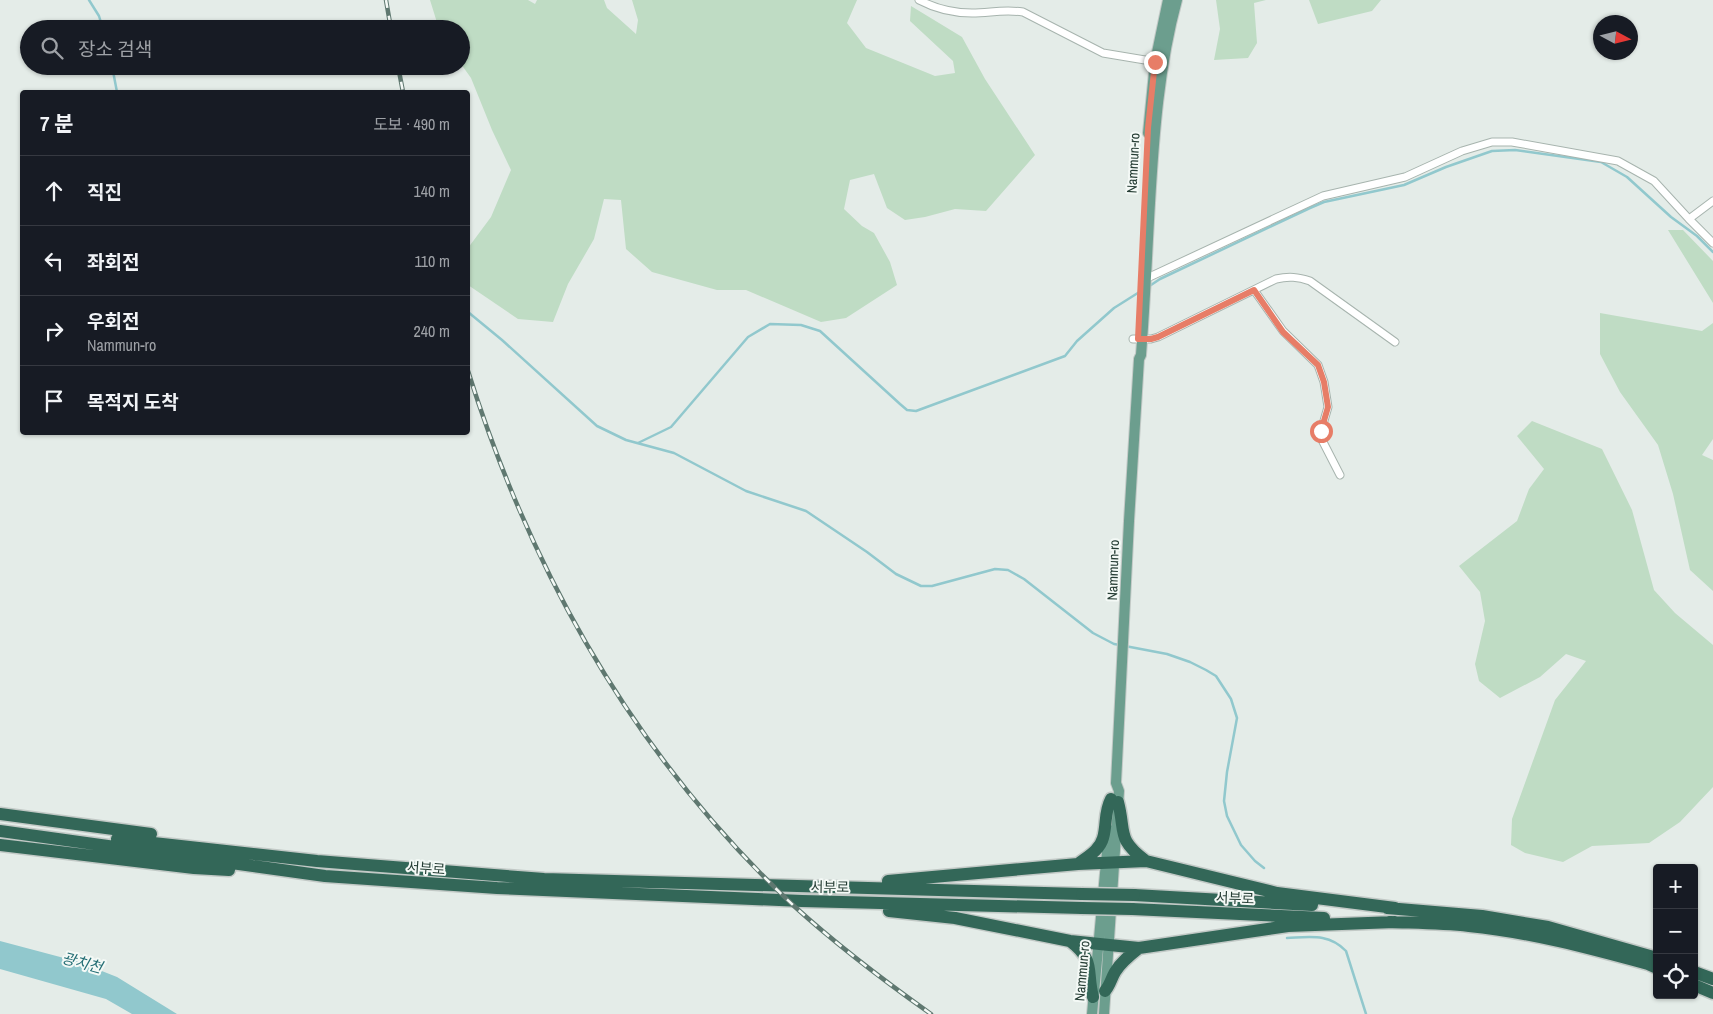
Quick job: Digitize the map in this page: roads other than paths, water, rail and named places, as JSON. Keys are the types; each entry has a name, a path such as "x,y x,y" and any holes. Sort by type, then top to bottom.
{"highway":[{"path":"1078,864 1098,848 1103,840 1106,807 1115,800 1121,811 1122,828 1126,842 1134,852 1146,861"},
{"path":"0,814 183,838 316,861"},
{"name":"서부로","path":"0,822 119,839 316,861 544,879 1082,894 1395,908 1482,916 1548,927 1653,957"},
{"name":"서부로","path":"0,830 325,876 497,888 802,901 1132,909 1470,926 1516,932 1573,944 1653,966"},
{"path":"0,845 194,868 325,876"},
{"path":"802,886 918,879 1078,864 1146,861 1277,893 1395,908"},
{"path":"802,901 955,918 1070,941 1139,948 1288,926 1395,922"},
{"path":"1070,941 1086,957 1090,967 1090,983 1093,997"},
{"path":"1105,991 1114,973 1124,960 1139,948"},
{"path":"1698,973 1713,979"},
{"path":"1698,987 1713,993"}],"main road":[{"name":"Nammun-ro","path":"1104,1014 1104,945 1115,800 1119,791 1116,783 1129,512 1139,358 1142,355 1138,339 1144,282 1148,128 1168,0"},
{"name":"Nammun-ro","path":"1159,62 1177,0"},
{"name":"Nammun-ro","path":"1092,1014 1093,997 1104,945"}],"street":[{"path":"919,0 945,11 958,13 974,14 1009,10 1023,12 1103,53 1159,62"},
{"path":"1144,282 1323,196 1405,177 1462,151 1492,142 1512,142 1618,161 1654,181 1713,243"},
{"path":"1689,219 1713,201"},
{"path":"1138,339 1158,337 1276,279 1297,277 1310,281 1395,342"},
{"path":"1254,290 1283,332 1318,365 1324,382 1328,407 1321,431 1321,438 1340,475"}],"water":[{"path":"0,941 79,962 117,977 177,1014 132,1014 106,999 0,969"}],"waterway":[{"path":"89,0 100,20"},
{"path":"114,75 117,90"},
{"path":"1148,287 1160,279 1324,202 1404,185 1446,167 1492,151 1515,150 1601,162 1627,177 1671,217 1697,236 1713,252"},
{"path":"638,443 671,427 748,337 770,324 801,325 820,331 907,410 916,411 1065,356 1077,341 1114,308 1141,291"},
{"path":"470,314 597,426 626,440 674,453 746,491 806,511 896,574 921,586 932,586 995,569 1008,570 1024,579 1093,633 1114,644 1120,645"},
{"path":"1125,646 1167,654 1190,662 1216,676 1231,699 1237,718 1227,772 1224,801 1227,816 1241,845 1264,868"},
{"path":"1287,938 1319,937 1340,945 1346,951 1366,1014"}],"railway":[{"path":"386,0 389,20"},
{"path":"400,75 403,90"},
{"path":"470,377 494,446 524,520 558,591 596,660 638,725 685,789 737,849 794,906 861,962 931,1014"}],"water label":[{"name":"광치천","path":"82,963"}]}
